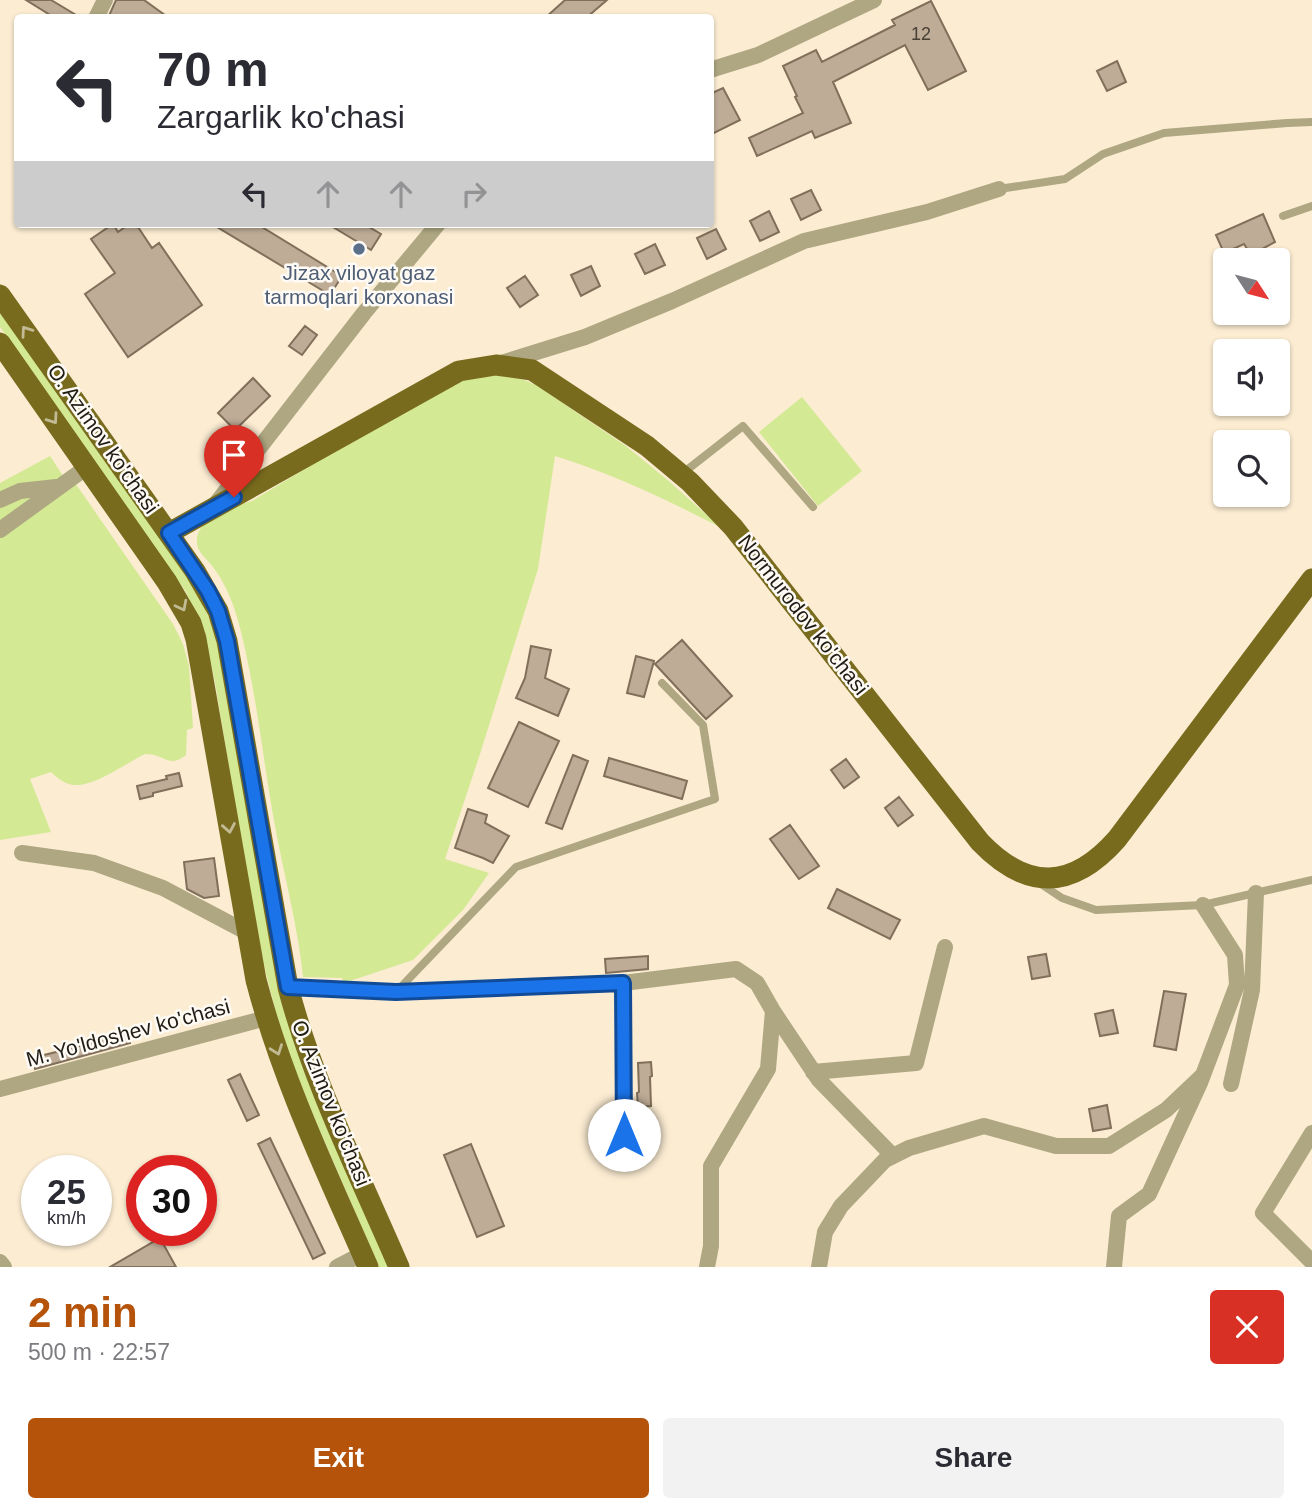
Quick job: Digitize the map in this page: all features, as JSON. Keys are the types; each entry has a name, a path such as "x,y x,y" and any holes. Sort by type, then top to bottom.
{"main road":[{"name":"O. Azimov ko'chasi","path":"0,295 169,533 208,591 218,611 227,641 288,987 299,1029 399,1267"},
{"name":"O. Azimov ko'chasi","path":"0,343 176,596 193,631 256,980 266,1018 307,1128 365,1260"},
{"name":"Normurodov ko'chasi","path":"169,533 459,371 496,365 532,370 647,446 681,475 733,527 980,842 1003,863 1028,874 1059,879 1078,872 1106,852 1312,579"}],"street":[{"path":"714,69 758,55 874,0"},
{"path":"496,365 585,337 804,242 927,212 999,189"},
{"path":"211,510 363,313 435,228"},
{"path":"0,530 87,467"},
{"path":"0,500 20,491 58,487"},
{"path":"22,853 93,863 163,888 248,933"},
{"path":"1231,1083 1251,990 1256,893"},
{"path":"1114,1267 1119,1216 1149,1194 1203,1075 1237,985 1235,955 1203,905"},
{"path":"813,1072 916,1063 945,947"},
{"path":"288,987 396,992 623,983 736,969 757,983 819,1080 893,1156"},
{"path":"623,983 624,1161"},
{"path":"707,1267 711,1247 711,1166 768,1069 773,1011"},
{"name":"M. Yo'ldoshev ko'chasi","path":"0,1089 266,1018"},
{"path":"819,1267 825,1232 841,1206 886,1160 909,1148 984,1126 1056,1146 1109,1146 1166,1110 1203,1075"},
{"path":"1312,1133 1263,1213 1312,1262"},
{"path":"338,1267 365,1260"},
{"path":"0,1262 4,1267"}],"lane":[{"path":"999,189 1065,178 1103,155 1164,133 1312,122"},
{"path":"1283,216 1312,206"},
{"path":"681,475 743,426 813,508"},
{"path":"396,992 516,867 715,799 703,725 663,683"},
{"path":"1028,874 1062,898 1096,910 1203,905 1312,880"}],"green space":[{"path":"0,309 195,586 213,627 226,679 268,931 392,1267 379,1267 283,1041 256,933 215,682 204,633 186,592 0,327"},
{"path":"501,375 536,385 626,446 720,527 639,488 555,456 538,569 445,859 489,873 463,910 413,960 344,983 342,978 303,977 241,632 229,595 220,577 200,551 197,538 200,530 211,518 227,509 252,501 452,380"},
{"path":"802,397 862,471 818,506 759,432"},
{"path":"50,456 63,476 73,480 173,624 183,644 189,666 193,728 187,730 186,755 175,761 145,754 92,782 75,785 68,784 51,772 30,779 51,832 0,840 0,483"}],"building":[{"path":"26,0 51,0 74,14 49,14"},
{"path":"116,0 144,0 163,14 110,14"},
{"path":"565,0 607,0 591,14 549,14"},
{"path":"931,1 966,71 928,90 905,45 833,82 851,123 815,138 812,131 757,156 749,138 803,113 783,66 816,50 822,62 895,25 892,20"},
{"path":"1117,61 1126,82 1107,91 1097,71"},
{"path":"723,88 740,120 714,133 714,92"},
{"path":"811,190 821,210 801,220 791,199"},
{"path":"769,211 779,232 760,241 750,221"},
{"path":"1263,214 1275,242 1264,248 1247,248 1244,244 1235,248 1222,248 1216,235"},
{"path":"107,228 116,228 118,232 124,228 139,228 152,248 159,243 202,305 128,357 85,294 115,273 91,239"},
{"path":"219,228 264,228 342,276 330,295"},
{"path":"335,228 371,228 381,234 371,250"},
{"path":"716,229 726,249 707,259 697,238"},
{"path":"655,244 665,265 645,274 635,254"},
{"path":"591,266 600,286 581,296 571,275"},
{"path":"525,276 538,295 520,307 507,288"},
{"path":"305,326 317,335 302,355 289,346"},
{"path":"253,378 270,396 235,430 218,413"},
{"path":"682,640 732,696 706,719 655,664"},
{"path":"531,646 551,650 545,678 569,689 558,716 516,698 525,678"},
{"path":"636,656 654,661 644,697 627,693"},
{"path":"519,722 559,741 528,807 488,788"},
{"path":"573,755 588,761 562,829 546,823"},
{"path":"609,758 687,781 682,799 604,776"},
{"path":"846,759 859,777 844,788 831,770"},
{"path":"179,773 182,786 140,799 137,786 167,779 166,776"},
{"path":"899,797 913,815 898,826 885,808"},
{"path":"468,809 487,815 485,823 509,836 493,863 455,848"},
{"path":"790,825 819,866 799,879 770,839"},
{"path":"214,858 219,896 204,898 187,889 184,862"},
{"path":"837,889 900,920 890,939 828,908"},
{"path":"1046,954 1050,976 1032,979 1028,957"},
{"path":"648,956 648,969 606,973 605,959"},
{"path":"1164,991 1186,994 1176,1050 1154,1046"},
{"path":"1113,1010 1118,1033 1100,1036 1095,1014"},
{"path":"128,1034 130,1043 35,1069 32,1058"},
{"path":"651,1062 651,1106 638,1107 638,1063"},
{"path":"240,1074 259,1115 247,1121 228,1080"},
{"path":"1107,1105 1111,1128 1093,1131 1089,1109"},
{"path":"270,1138 325,1253 313,1259 258,1144"},
{"path":"471,1144 504,1226 477,1237 444,1155"},
{"path":"146,1246 164,1246 176,1267 110,1267"}],"place":[{"name":"Jizax viloyat gaz tarmoqlari korxonasi","path":"359,249"}],"route":[{"path":"234,497 169,533 208,591 218,611 227,641 288,987 396,992 623,983 624,1135"}]}
